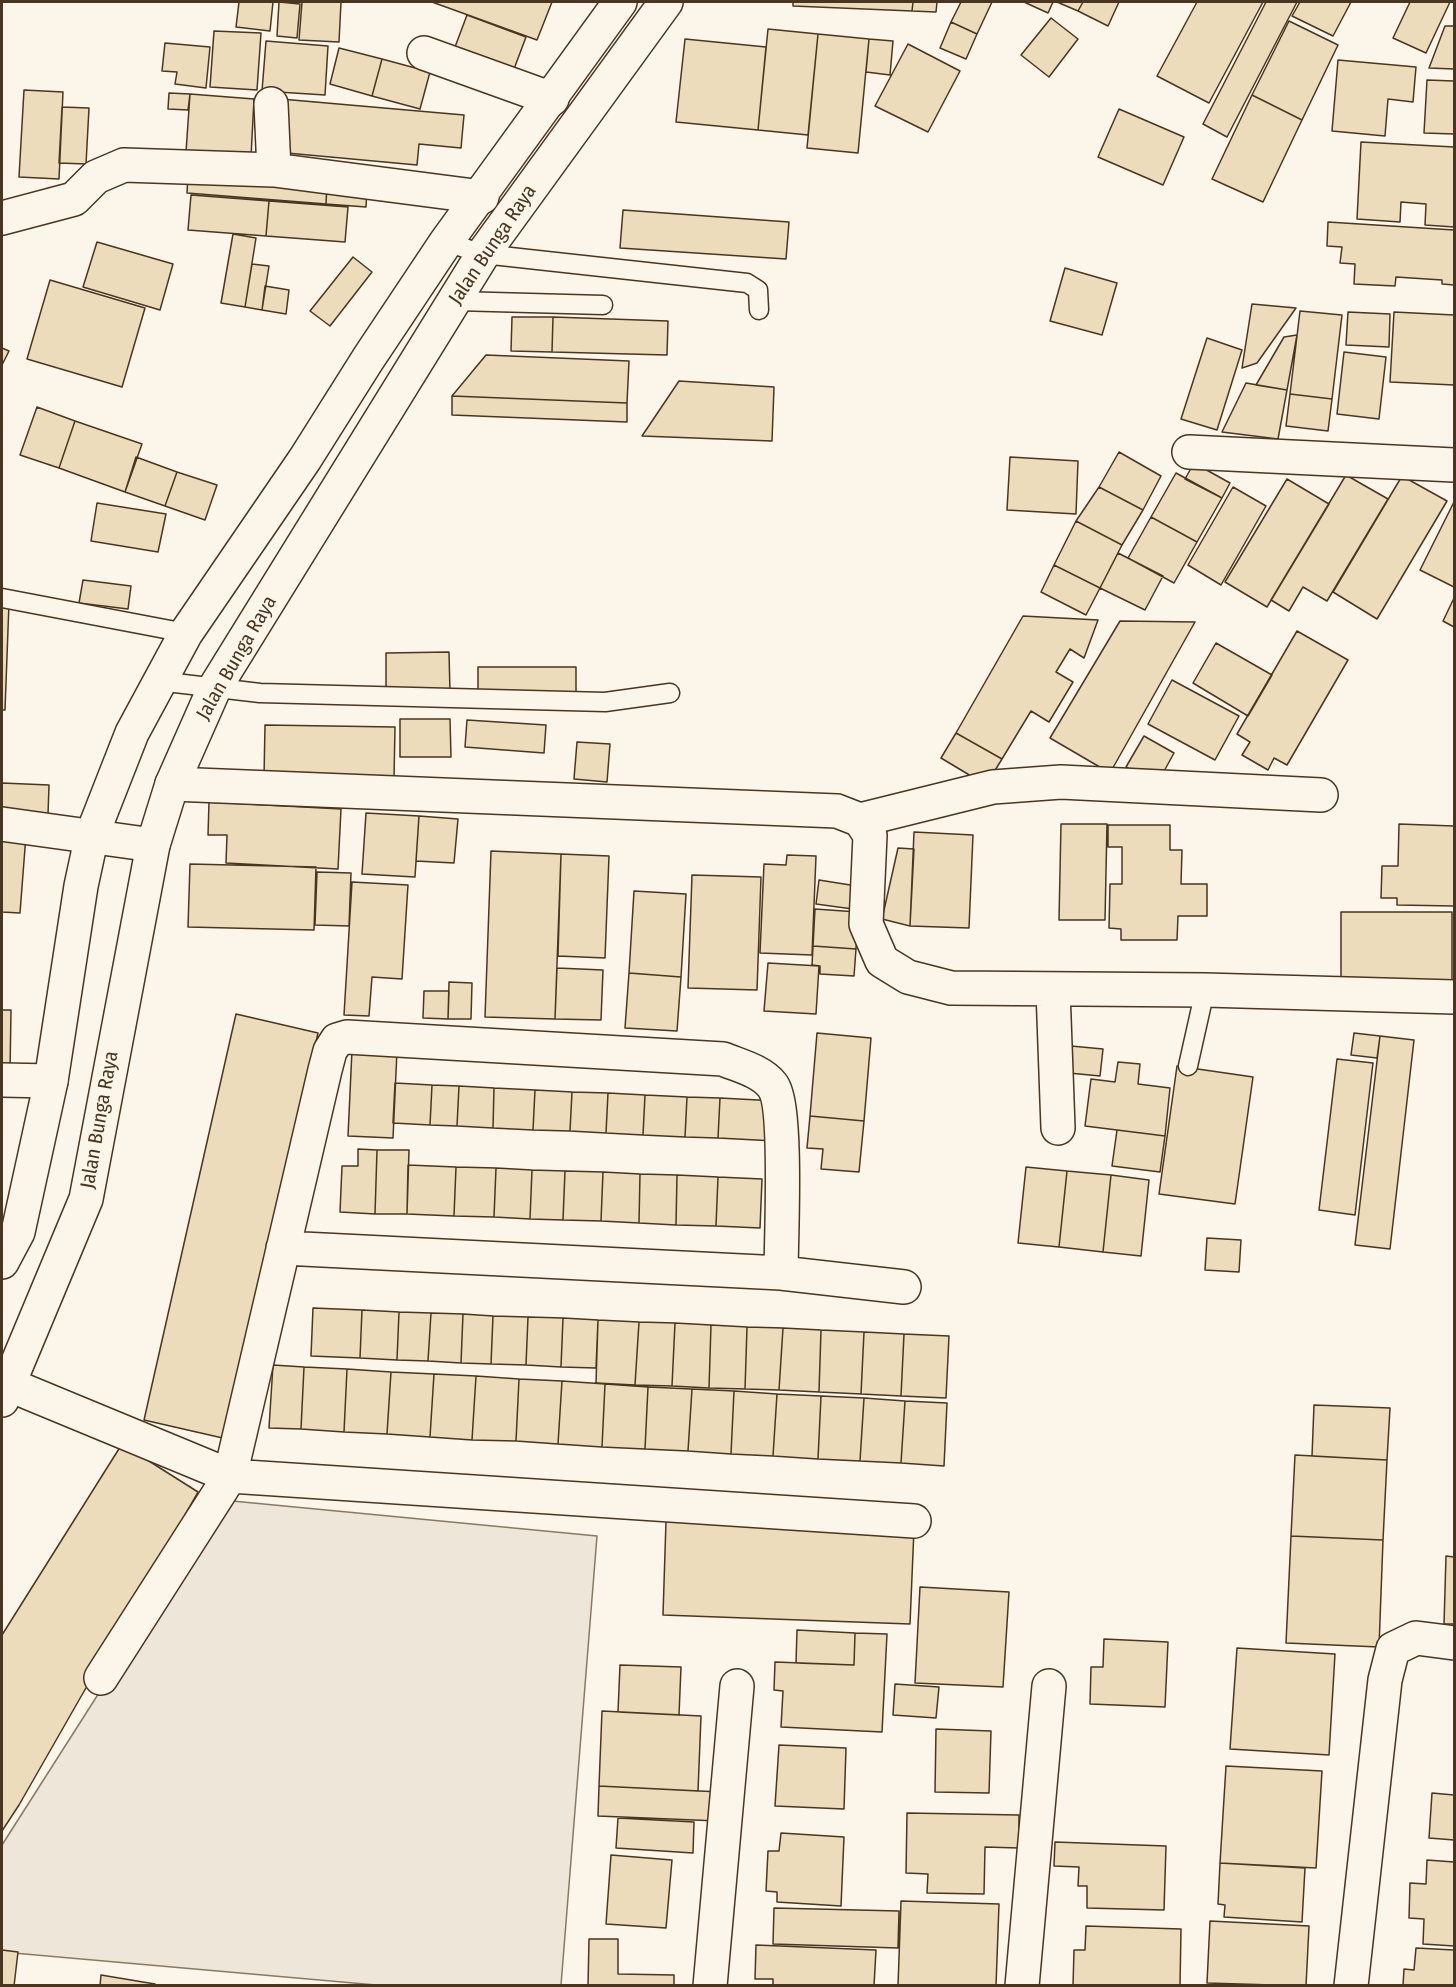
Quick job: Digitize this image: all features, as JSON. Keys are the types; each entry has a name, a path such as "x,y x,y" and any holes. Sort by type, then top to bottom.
{"street":[{"name":"Jalan Bunga Raya","path":"2,1262 51,1081 81,886 92,835 132,733 158,681 186,633 305,459 368,359 446,243 482,197 620,2"},
{"name":"Jalan Bunga Raya","path":"6,1392 86,1199 153,845 172,784 214,689 483,254 666,2"},
{"path":"424,53 552,99"},
{"path":"271,104 274,170"},
{"path":"2,218 74,199 96,177 124,165 274,170 482,197"},
{"path":"1189,452 1455,465"},
{"path":"860,820 993,787 1061,782 1321,795"},
{"path":"172,784 837,811 860,820 870,835 866,924 882,961 908,977 951,988 1206,990 1455,997"},
{"path":"2,824 153,845"},
{"path":"1053,990 1058,1128"},
{"path":"101,1678 230,1476 330,1052 338,1040 347,1037 723,1059 762,1075 774,1086 781,1117 781,1273"},
{"path":"2,1080 51,1081"},
{"path":"283,1248 781,1273 904,1287"},
{"path":"6,1392 230,1476 914,1521"},
{"path":"1351,1986 1384,1680 1393,1649 1416,1638 1455,1643"},
{"path":"710,1986 737,1686"},
{"path":"1022,1986 1048,1686"}],"lane":[{"path":"446,243 483,254 747,283 758,290 759,310"},
{"path":"456,301 603,305"},
{"path":"2,598 186,633"},
{"path":"158,681 260,693 605,702 670,693"},
{"path":"1188,1066 1206,990"}],"shaded area":[{"path":"222,1500 597,1536 561,1985 376,1985 2,1952 2,1845"}],"building":[{"path":"239,2 273,2 270,31 236,27"},
{"path":"279,2 300,4 297,38 277,36"},
{"path":"302,2 341,2 339,42 299,40"},
{"path":"432,2 552,2 537,40"},
{"path":"793,2 913,2 912,11 793,6"},
{"path":"913,2 937,2 936,12 912,11"},
{"path":"961,2 992,2 977,34 951,22"},
{"path":"1024,2 1053,2 1048,13"},
{"path":"1057,2 1083,2 1078,11"},
{"path":"1083,2 1119,2 1108,26 1078,11"},
{"path":"1197,2 1263,2 1209,103 1157,76"},
{"path":"1266,2 1297,2 1227,137 1203,124"},
{"path":"1300,2 1351,2 1333,36 1292,16"},
{"path":"1410,2 1450,2 1426,53 1393,38"},
{"path":"467,15 526,37 511,77 452,55"},
{"path":"1051,18 1078,39 1049,77 1021,55"},
{"path":"1289,21 1338,45 1302,120 1252,95"},
{"path":"951,22 977,34 966,59 940,48"},
{"path":"1445,26 1454,26 1454,69 1429,68"},
{"path":"768,29 818,34 808,135 758,130"},
{"path":"214,31 261,33 257,90 210,87"},
{"path":"818,34 869,39 858,153 807,148"},
{"path":"685,39 766,47 758,130 676,122"},
{"path":"869,39 893,41 890,75 866,72"},
{"path":"266,41 328,46 325,95 262,91"},
{"path":"165,43 210,47 206,88 175,84 177,72 162,71"},
{"path":"908,44 960,71 928,132 875,106"},
{"path":"339,48 382,59 372,96 330,84"},
{"path":"382,59 430,72 420,109 372,96"},
{"path":"1338,60 1416,67 1413,102 1388,99 1385,136 1332,131"},
{"path":"1427,80 1454,81 1454,134 1424,133"},
{"path":"24,90 63,92 59,179 19,177"},
{"path":"169,93 190,94 188,110 168,109"},
{"path":"190,94 254,99 251,157 186,152"},
{"path":"1252,95 1302,120 1263,202 1212,179"},
{"path":"281,99 464,115 461,148 419,144 417,165 276,152"},
{"path":"62,107 89,108 86,164 59,163"},
{"path":"1119,109 1184,137 1163,185 1098,157"},
{"path":"1361,142 1454,147 1454,227 1425,225 1426,204 1401,202 1400,222 1357,219"},
{"path":"188,174 327,184 326,204 187,193"},
{"path":"327,184 367,188 366,207 326,204"},
{"path":"191,195 269,201 266,236 188,230"},
{"path":"269,201 348,207 345,242 266,236"},
{"path":"623,210 789,222 786,259 620,248"},
{"path":"1328,222 1454,230 1454,285 1442,284 1442,280 1396,277 1395,286 1354,284 1355,264 1340,263 1342,247 1327,246"},
{"path":"233,234 256,238 245,307 221,303"},
{"path":"97,242 173,264 160,310 83,287"},
{"path":"353,257 372,272 330,326 310,311"},
{"path":"252,264 269,266 262,310 245,307"},
{"path":"1065,268 1117,283 1102,335 1050,321"},
{"path":"50,280 145,308 122,387 27,359"},
{"path":"265,286 289,290 286,314 262,310"},
{"path":"1252,304 1296,308 1257,363 1242,368"},
{"path":"1300,311 1342,315 1332,399 1290,394"},
{"path":"1348,312 1390,314 1389,347 1346,345"},
{"path":"1394,312 1454,315 1454,385 1390,382"},
{"path":"512,317 553,317 552,352 511,351"},
{"path":"553,317 668,321 667,355 552,352"},
{"path":"1297,335 1287,390 1256,385 1284,337"},
{"path":"1207,338 1242,350 1217,430 1181,419"},
{"path":"2,348 9,351 2,365"},
{"path":"1344,352 1386,357 1379,419 1337,414"},
{"path":"486,355 629,361 627,403 452,396"},
{"path":"679,381 774,387 772,441 642,436"},
{"path":"1246,383 1287,390 1278,439 1222,432"},
{"path":"1290,394 1332,399 1328,431 1286,426"},
{"path":"452,396 627,403 627,422 452,415"},
{"path":"37,407 75,421 59,468 20,455"},
{"path":"75,421 142,444 125,492 59,468"},
{"path":"1119,452 1161,476 1143,510 1099,487"},
{"path":"136,457 177,472 165,506 125,492"},
{"path":"1010,457 1078,461 1076,514 1007,510"},
{"path":"1194,463 1230,483 1222,498 1185,479"},
{"path":"177,472 217,485 205,520 165,506"},
{"path":"1176,473 1222,498 1197,542 1151,517"},
{"path":"1346,475 1388,499 1327,601 1303,587 1289,611 1271,600"},
{"path":"1402,476 1447,501 1377,619 1333,592"},
{"path":"1287,479 1329,504 1267,607 1225,582"},
{"path":"1099,487 1143,510 1122,545 1076,521"},
{"path":"1233,487 1266,506 1221,585 1188,565"},
{"path":"1454,502 1454,587 1420,570"},
{"path":"97,503 166,514 158,552 91,541"},
{"path":"1151,517 1197,542 1174,583 1128,558"},
{"path":"1076,521 1122,545 1100,588 1054,565"},
{"path":"1118,553 1163,576 1145,610 1100,588"},
{"path":"1054,565 1100,588 1086,615 1041,592"},
{"path":"83,580 131,586 128,609 79,603"},
{"path":"1454,598 1454,627 1443,621"},
{"path":"2,602 9,603 5,710 2,710"},
{"path":"1023,616 1098,620 1084,658 1070,649 1056,672 1073,682 1049,722 1031,711 1002,759 956,733"},
{"path":"1120,621 1195,622 1110,773 1050,738"},
{"path":"1297,631 1348,660 1287,765 1274,758 1268,770 1242,755 1250,742 1237,734"},
{"path":"1216,643 1272,675 1248,716 1193,683"},
{"path":"449,652 450,693 386,694 386,653"},
{"path":"478,667 576,667 576,696 478,696"},
{"path":"1172,680 1239,716 1215,760 1148,724"},
{"path":"400,719 450,719 451,757 400,757"},
{"path":"467,720 546,725 544,753 465,747"},
{"path":"265,725 395,727 394,778 264,777"},
{"path":"956,733 1002,759 986,785 941,758"},
{"path":"1144,736 1174,753 1157,784 1126,767"},
{"path":"577,742 610,744 607,782 574,779"},
{"path":"2,783 49,785 48,815 2,813"},
{"path":"209,802 341,809 338,869 226,863 227,835 208,835"},
{"path":"366,813 419,816 415,877 362,874"},
{"path":"419,816 458,819 454,863 416,861"},
{"path":"1061,824 1107,824 1105,920 1059,920"},
{"path":"1399,824 1454,826 1454,906 1397,905 1397,898 1381,898 1382,866 1398,866"},
{"path":"1108,825 1170,825 1170,850 1182,850 1181,884 1207,884 1207,916 1178,916 1177,940 1121,940 1121,929 1109,928 1110,884 1122,884 1122,847 1108,847"},
{"path":"914,832 973,835 969,928 910,926"},
{"path":"2,833 26,835 20,913 2,912"},
{"path":"898,848 914,849 910,926 882,919"},
{"path":"491,851 561,854 555,1019 485,1017"},
{"path":"561,854 609,856 605,958 558,956"},
{"path":"787,855 816,856 812,955 760,953 764,864 786,865"},
{"path":"190,864 316,867 314,930 188,927"},
{"path":"317,872 351,873 349,926 315,925"},
{"path":"692,875 761,877 757,990 688,988"},
{"path":"819,880 863,887 860,910 816,904"},
{"path":"352,882 408,885 402,979 372,977 369,1016 344,1015"},
{"path":"634,891 686,894 681,977 629,973"},
{"path":"815,909 858,912 856,949 813,946"},
{"path":"1341,912 1452,912 1452,981 1341,980"},
{"path":"813,946 856,949 854,976 820,974 820,966 812,965"},
{"path":"768,963 819,966 816,1014 764,1011"},
{"path":"557,968 603,970 601,1020 555,1019"},
{"path":"629,973 681,977 677,1031 625,1028"},
{"path":"449,982 472,983 471,1019 448,1019"},
{"path":"424,991 449,991 448,1019 423,1018"},
{"path":"2,1010 11,1010 10,1073 2,1073"},
{"path":"236,1014 318,1033 227,1439 144,1420"},
{"path":"817,1033 871,1038 864,1121 810,1116"},
{"path":"1354,1033 1380,1036 1377,1058 1351,1055"},
{"path":"1380,1036 1414,1040 1390,1249 1355,1245"},
{"path":"1071,1046 1103,1049 1100,1076 1069,1073"},
{"path":"352,1050 397,1051 393,1138 348,1136"},
{"path":"1337,1059 1373,1063 1355,1215 1319,1210"},
{"path":"1118,1062 1140,1064 1138,1084 1170,1088 1165,1136 1085,1126 1091,1079 1115,1082"},
{"path":"1177,1066 1253,1077 1235,1204 1159,1194"},
{"path":"395,1083 432,1085 430,1125 393,1123"},
{"path":"432,1085 459,1086 457,1126 430,1125"},
{"path":"459,1086 494,1088 493,1128 457,1126"},
{"path":"494,1088 535,1090 533,1130 493,1128"},
{"path":"535,1090 572,1092 570,1131 533,1130"},
{"path":"572,1092 608,1093 606,1133 570,1131"},
{"path":"608,1093 645,1095 643,1135 606,1133"},
{"path":"645,1095 687,1097 685,1137 643,1135"},
{"path":"687,1097 720,1098 718,1138 685,1137"},
{"path":"720,1098 777,1101 775,1141 718,1138"},
{"path":"810,1116 864,1121 859,1172 821,1169 823,1149 807,1148"},
{"path":"1117,1130 1165,1136 1160,1172 1112,1166"},
{"path":"358,1149 377,1150 375,1214 340,1212 342,1166 358,1166"},
{"path":"377,1150 409,1150 407,1214 375,1214"},
{"path":"408,1165 456,1167 454,1216 407,1214"},
{"path":"456,1167 496,1168 494,1217 454,1216"},
{"path":"1026,1167 1067,1171 1059,1247 1018,1243"},
{"path":"496,1168 532,1170 530,1219 494,1217"},
{"path":"532,1170 565,1171 563,1220 530,1219"},
{"path":"565,1171 603,1172 601,1221 563,1220"},
{"path":"1067,1171 1111,1175 1103,1252 1059,1247"},
{"path":"603,1172 640,1174 639,1223 601,1221"},
{"path":"640,1174 677,1175 676,1225 639,1223"},
{"path":"677,1175 718,1177 716,1226 676,1225"},
{"path":"1111,1175 1149,1180 1141,1256 1103,1252"},
{"path":"718,1177 762,1179 760,1228 716,1226"},
{"path":"1207,1238 1241,1240 1239,1272 1205,1270"},
{"path":"313,1308 362,1310 360,1358 311,1356"},
{"path":"362,1310 399,1312 397,1360 360,1358"},
{"path":"399,1312 431,1313 428,1361 397,1360"},
{"path":"431,1313 463,1314 461,1363 428,1361"},
{"path":"463,1314 493,1316 491,1364 461,1363"},
{"path":"493,1316 528,1317 526,1365 491,1364"},
{"path":"528,1317 563,1318 561,1367 526,1365"},
{"path":"563,1318 598,1320 596,1368 561,1367"},
{"path":"598,1320 639,1322 635,1385 596,1383"},
{"path":"639,1322 675,1323 672,1386 635,1385"},
{"path":"675,1323 711,1325 709,1388 672,1386"},
{"path":"711,1325 747,1327 745,1389 709,1388"},
{"path":"747,1327 783,1328 779,1390 745,1389"},
{"path":"783,1328 821,1330 819,1392 779,1390"},
{"path":"821,1330 864,1332 861,1394 819,1392"},
{"path":"864,1332 904,1334 901,1396 861,1394"},
{"path":"904,1334 949,1336 946,1398 901,1396"},
{"path":"273,1365 304,1367 301,1429 269,1428"},
{"path":"304,1367 347,1369 344,1432 301,1429"},
{"path":"347,1369 391,1372 387,1434 344,1432"},
{"path":"391,1372 434,1374 430,1437 387,1434"},
{"path":"434,1374 476,1376 472,1440 430,1437"},
{"path":"476,1376 519,1379 516,1441 472,1440"},
{"path":"519,1379 562,1381 558,1444 516,1441"},
{"path":"562,1381 605,1384 602,1447 558,1444"},
{"path":"605,1384 648,1387 645,1449 602,1447"},
{"path":"648,1387 692,1389 688,1451 645,1449"},
{"path":"692,1389 734,1391 731,1454 688,1451"},
{"path":"734,1391 777,1394 773,1456 731,1454"},
{"path":"777,1394 821,1396 818,1459 773,1456"},
{"path":"821,1396 864,1398 860,1461 818,1459"},
{"path":"864,1398 905,1401 901,1463 860,1461"},
{"path":"905,1401 947,1403 944,1466 901,1463"},
{"path":"1314,1405 1390,1408 1387,1460 1312,1456"},
{"path":"122,1444 198,1492 2,1831 2,1635"},
{"path":"1295,1455 1387,1460 1383,1540 1291,1536"},
{"path":"666,1521 914,1529 910,1624 663,1615"},
{"path":"1291,1536 1383,1540 1379,1647 1286,1643"},
{"path":"1446,1556 1454,1557 1454,1624 1444,1624"},
{"path":"920,1587 1009,1592 1003,1687 915,1683"},
{"path":"797,1630 855,1633 854,1665 796,1663"},
{"path":"855,1633 887,1634 882,1732 781,1727 783,1691 774,1690 775,1662 854,1665"},
{"path":"1104,1639 1168,1642 1165,1707 1090,1704 1091,1667 1103,1667"},
{"path":"1237,1648 1335,1654 1329,1755 1230,1749"},
{"path":"620,1665 681,1667 679,1715 618,1712"},
{"path":"895,1684 939,1687 936,1718 893,1715"},
{"path":"602,1711 701,1716 698,1791 599,1786"},
{"path":"936,1729 991,1731 989,1793 935,1792"},
{"path":"779,1745 846,1748 844,1809 775,1806"},
{"path":"1226,1766 1322,1771 1316,1868 1220,1863"},
{"path":"599,1786 720,1792 718,1821 598,1816"},
{"path":"1432,1793 1454,1795 1454,1840 1429,1838"},
{"path":"907,1813 1019,1815 1019,1848 985,1847 984,1894 927,1893 928,1874 906,1873"},
{"path":"618,1818 694,1822 693,1853 616,1848"},
{"path":"781,1833 844,1837 841,1906 777,1902 777,1892 766,1891 768,1851 779,1851"},
{"path":"1055,1842 1166,1846 1164,1910 1087,1908 1087,1886 1078,1886 1079,1867 1054,1866"},
{"path":"611,1855 672,1860 666,1928 606,1924"},
{"path":"1427,1860 1454,1862 1454,1946 1423,1944 1424,1919 1409,1918 1410,1883 1426,1884"},
{"path":"1220,1863 1305,1868 1302,1922 1224,1917 1225,1905 1218,1904"},
{"path":"901,1901 999,1904 996,1986 898,1986"},
{"path":"774,1908 899,1911 898,1948 773,1944"},
{"path":"1210,1921 1309,1926 1306,1986 1207,1983"},
{"path":"1086,1926 1181,1929 1180,1986 1073,1986 1074,1950 1085,1950"},
{"path":"589,1939 618,1939 618,1974 674,1975 674,1986 588,1986"},
{"path":"756,1945 876,1950 874,1986 773,1986 773,1979 755,1979"},
{"path":"1416,1948 1454,1950 1454,1986 1403,1986 1404,1969 1414,1970"},
{"path":"2,1950 18,1952 14,1986 2,1986"},
{"path":"101,1975 155,1984 154,1986 100,1986"}]}
